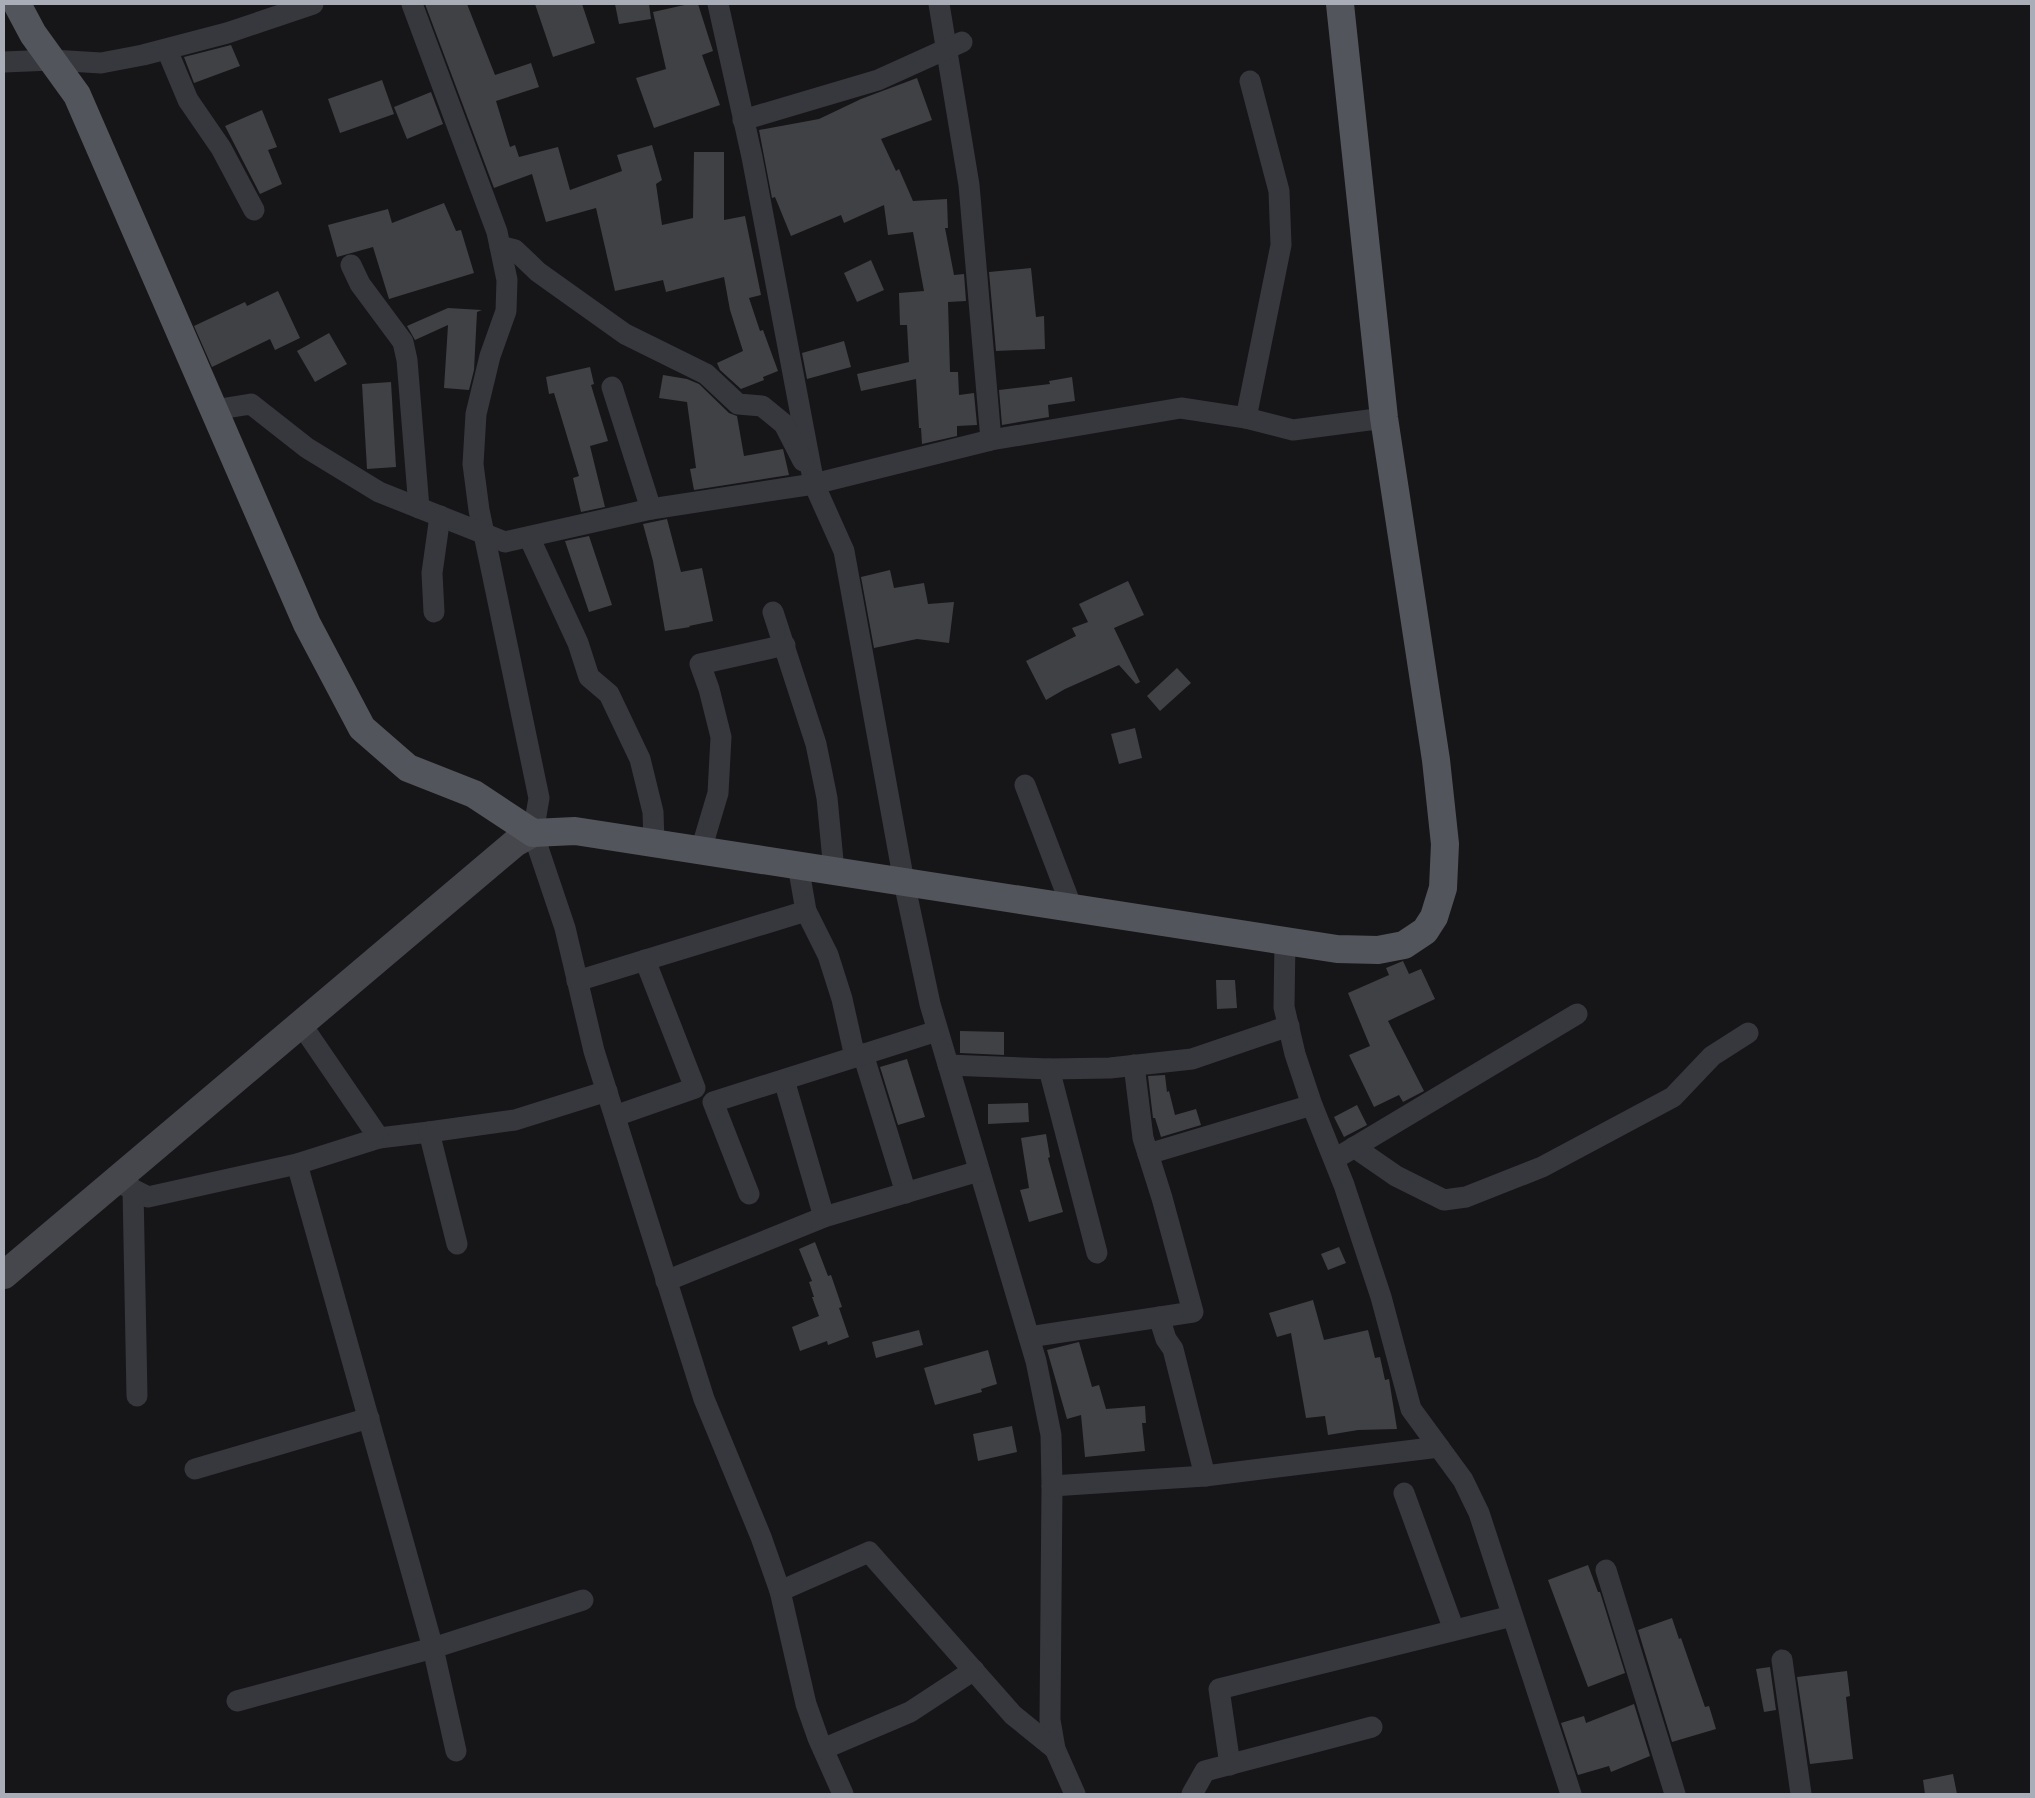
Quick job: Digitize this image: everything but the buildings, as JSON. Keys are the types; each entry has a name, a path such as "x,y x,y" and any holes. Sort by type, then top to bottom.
{"main road":[{"path":"17,4 33,34 77,94 307,624 362,728 408,768 474,794 533,833"},
{"path":"4,1275 124,1185 301,1024 514,843 533,833 575,830 1337,949 1378,950 1404,945 1425,931 1434,917 1444,888 1445,844 1436,760 1384,418 1340,4"}],"street":[{"path":"4,62 52,60 101,63 166,50 228,33 313,4"},
{"path":"412,4 497,232 507,280 506,311 490,356 476,414 472,464 483,532 539,798 533,833 565,928 594,1051 666,1282 704,1399 761,1537 780,1591 806,1704 843,1794"},
{"path":"718,4 744,120 814,484"},
{"path":"939,4 955,46 991,440"},
{"path":"744,120 878,80 955,46"},
{"path":"166,50 188,100 221,148 254,210"},
{"path":"1246,418 1281,245 1278,191 1250,81"},
{"path":"500,246 515,250 538,272 625,334 706,374 738,404 762,406 784,424 844,551 904,882 930,1004 1036,1361 1051,1435 1050,1720 1056,1750 1075,1794"},
{"path":"351,265 360,284 403,342 420,508"},
{"path":"612,387 651,509"},
{"path":"214,410 251,404 307,448 379,492 505,542 651,509 814,484 991,440 1181,408 1246,418 1293,430 1384,418"},
{"path":"434,612 432,573 440,516"},
{"path":"529,537 578,643 589,677 608,694 640,759 653,812 654,843"},
{"path":"773,612 816,744 827,798 834,871"},
{"path":"700,850 718,793 721,737 709,689 700,664 785,645"},
{"path":"1025,785 1072,908"},
{"path":"798,865 806,911 828,955 859,1056 906,1193"},
{"path":"577,980 806,911"},
{"path":"1285,941 1284,1007 1295,1054 1312,1105 1344,1185 1381,1297 1410,1409 1462,1480 1479,1512 1571,1794"},
{"path":"615,1116 695,1088 645,960"},
{"path":"1334,1159 1577,1014"},
{"path":"301,1024 379,1138"},
{"path":"948,1065 1049,1070 1134,1065 1192,1059 1288,1026"},
{"path":"749,1194 713,1102 938,1031"},
{"path":"1354,1147 1396,1176 1444,1200 1466,1197 1542,1167 1672,1097 1712,1056 1748,1034"},
{"path":"1029,1337 1193,1312 1170,1225 1143,1138 1134,1065"},
{"path":"1049,1070 1097,1253"},
{"path":"784,1080 824,1217"},
{"path":"124,1185 148,1197 297,1164 379,1138 515,1120 606,1091"},
{"path":"1148,1154 1312,1105"},
{"path":"429,1132 456,1244"},
{"path":"297,1164 433,1648 456,1751"},
{"path":"666,1282 824,1217 979,1171"},
{"path":"124,1185 137,1396"},
{"path":"1160,1317 1166,1338 1173,1349 1205,1476"},
{"path":"195,1469 369,1418"},
{"path":"1052,1486 1205,1476 1439,1447"},
{"path":"1404,1493 1454,1630"},
{"path":"780,1591 869,1552 1013,1715 1056,1750"},
{"path":"1606,1570 1675,1794"},
{"path":"237,1700 433,1648 583,1600"},
{"path":"1230,1765 1219,1689 1512,1616"},
{"path":"1782,1660 1801,1794"},
{"path":"823,1749 910,1712 974,1670"},
{"path":"1192,1794 1205,1771 1372,1726"}]}
